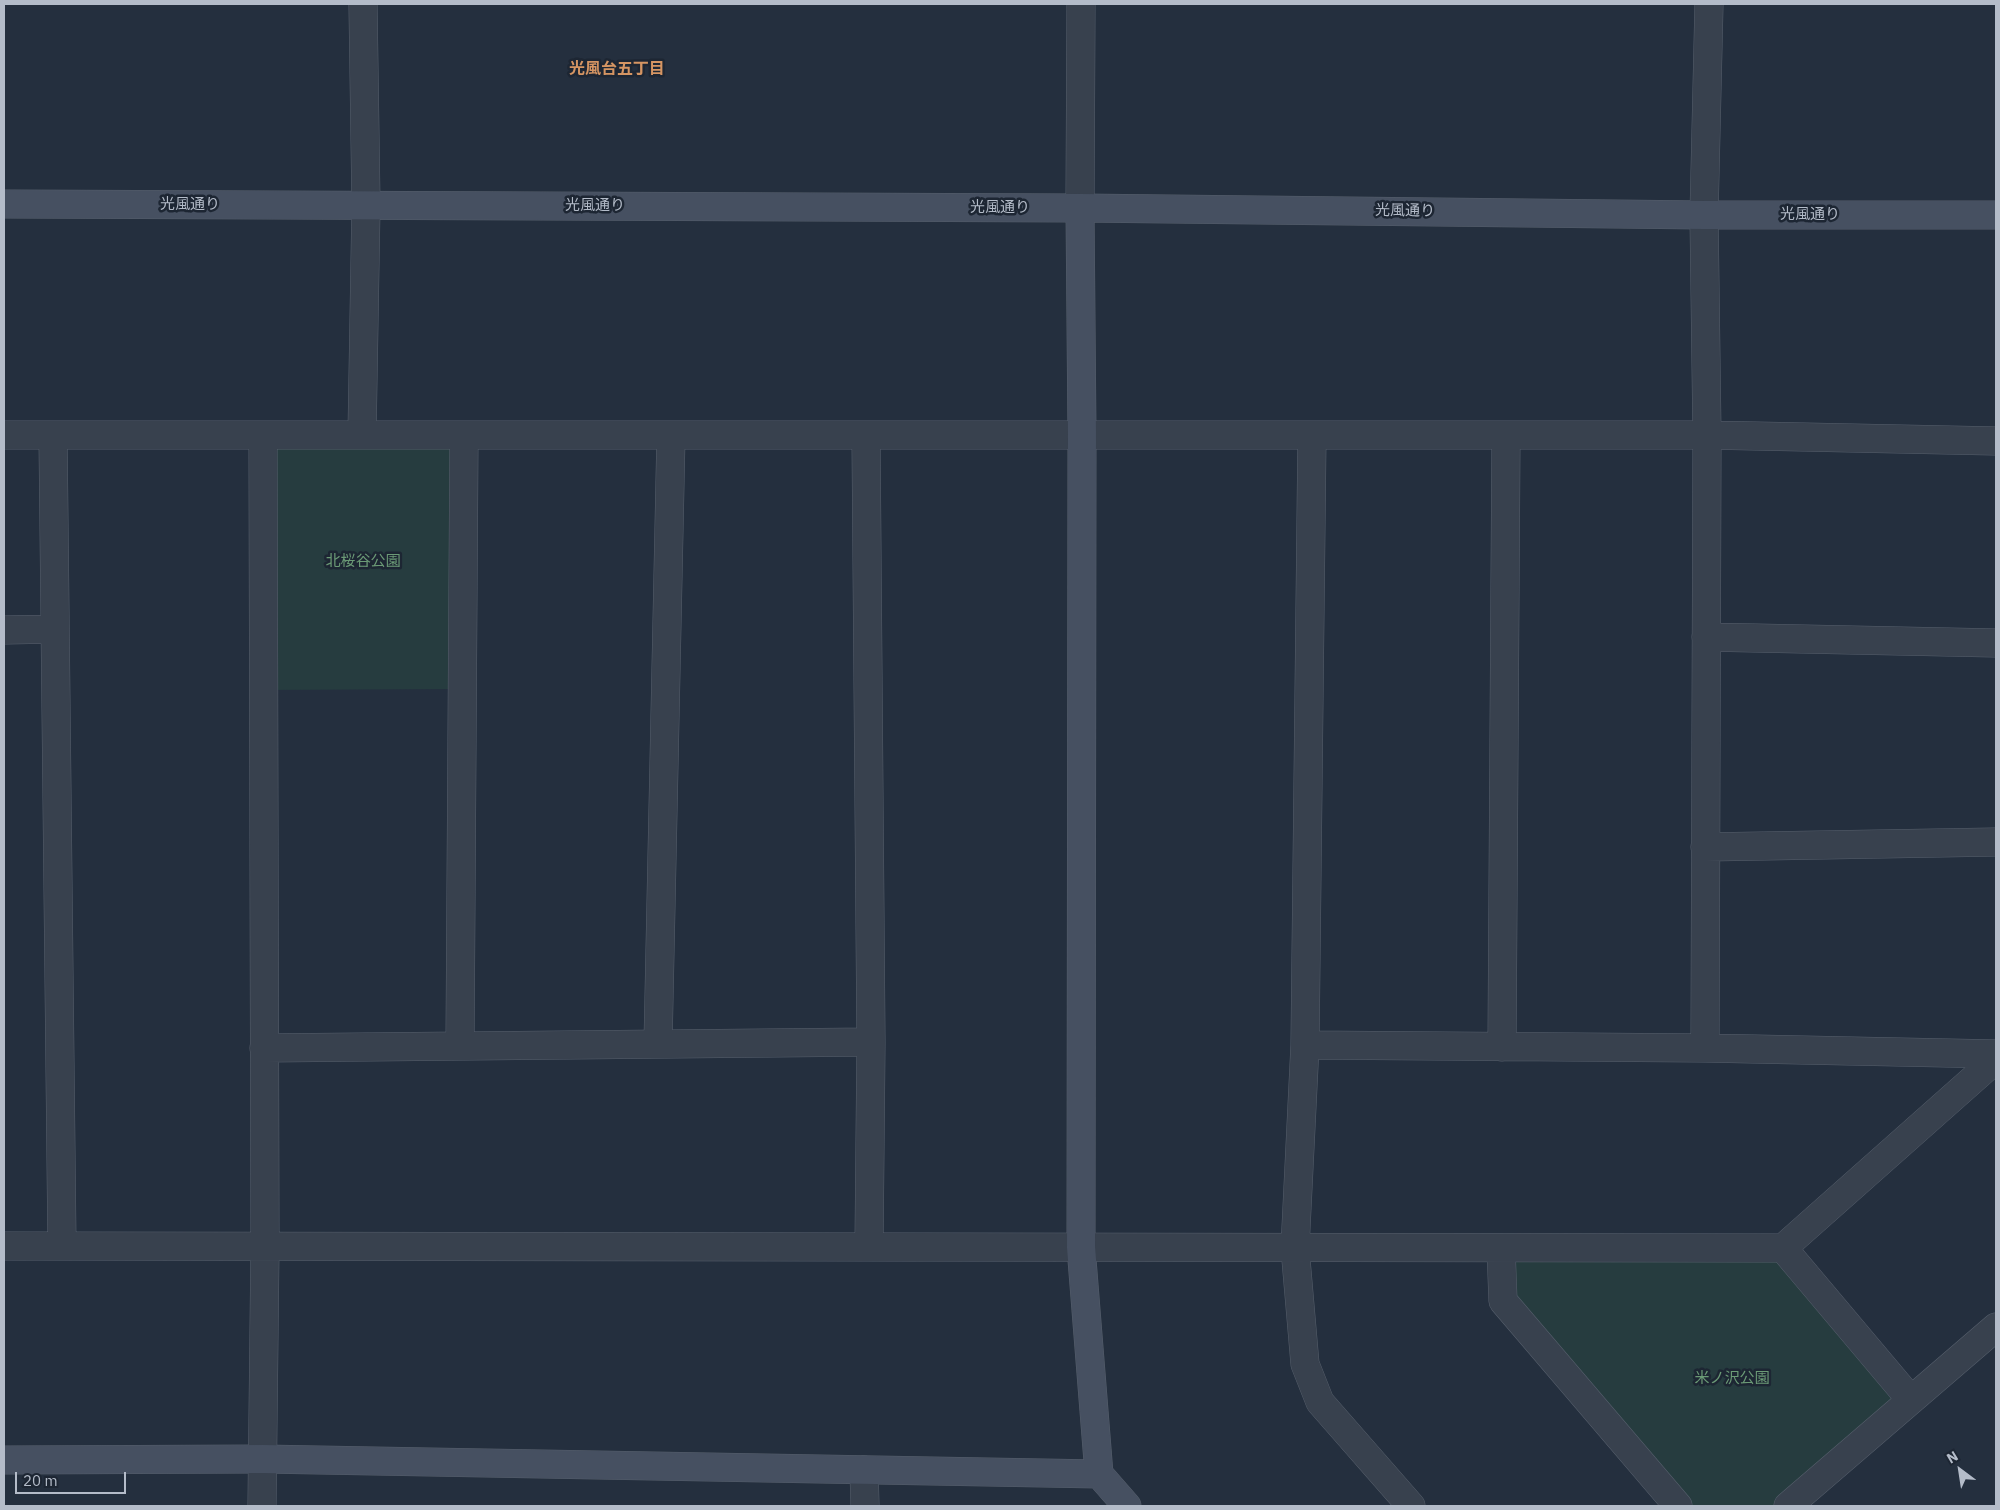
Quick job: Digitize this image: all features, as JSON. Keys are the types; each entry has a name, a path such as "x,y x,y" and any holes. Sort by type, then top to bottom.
{"street":[{"path":"362,435 366,205 363,4"},
{"path":"1082,4 1080,208 1082,435 1081,1247 1100,1474 1127,1506"},
{"path":"1705,1048 1707,435 1704,215 1708,4"},
{"name":"光風通り","path":"4,204 1080,208 1704,215 1996,215"},
{"path":"4,435 1707,435 1996,441"},
{"path":"53,435 62,1246"},
{"path":"262,1506 265,1246 263,435"},
{"path":"460,1046 464,435"},
{"path":"658,1044 671,435"},
{"path":"866,435 871,1042 869,1247"},
{"path":"1312,435 1305,1046 1295,1248 1305,1364 1320,1402 1411,1506"},
{"path":"1502,1047 1506,435"},
{"path":"4,630 55,629"},
{"path":"1706,637 1996,643"},
{"path":"1705,847 1996,842"},
{"path":"264,1048 871,1042"},
{"path":"1305,1046 1705,1048 1996,1054"},
{"path":"4,1246 1783,1248 1996,1059"},
{"path":"1501,1248 1503,1301 1678,1506"},
{"path":"1783,1248 1911,1400"},
{"path":"1788,1506 1996,1327"},
{"path":"4,1460 263,1460 1100,1474"},
{"path":"864,1470 865,1506"}],"green space":[{"name":"北桜谷公園","path":"263,435 464,435 462,689 263,690"},
{"name":"米ノ沢公園","path":"1501,1248 1783,1248 1911,1400 1788,1506 1678,1506 1503,1301"}],"district":[{"name":"光風台五丁目","path":"617,69"}]}
